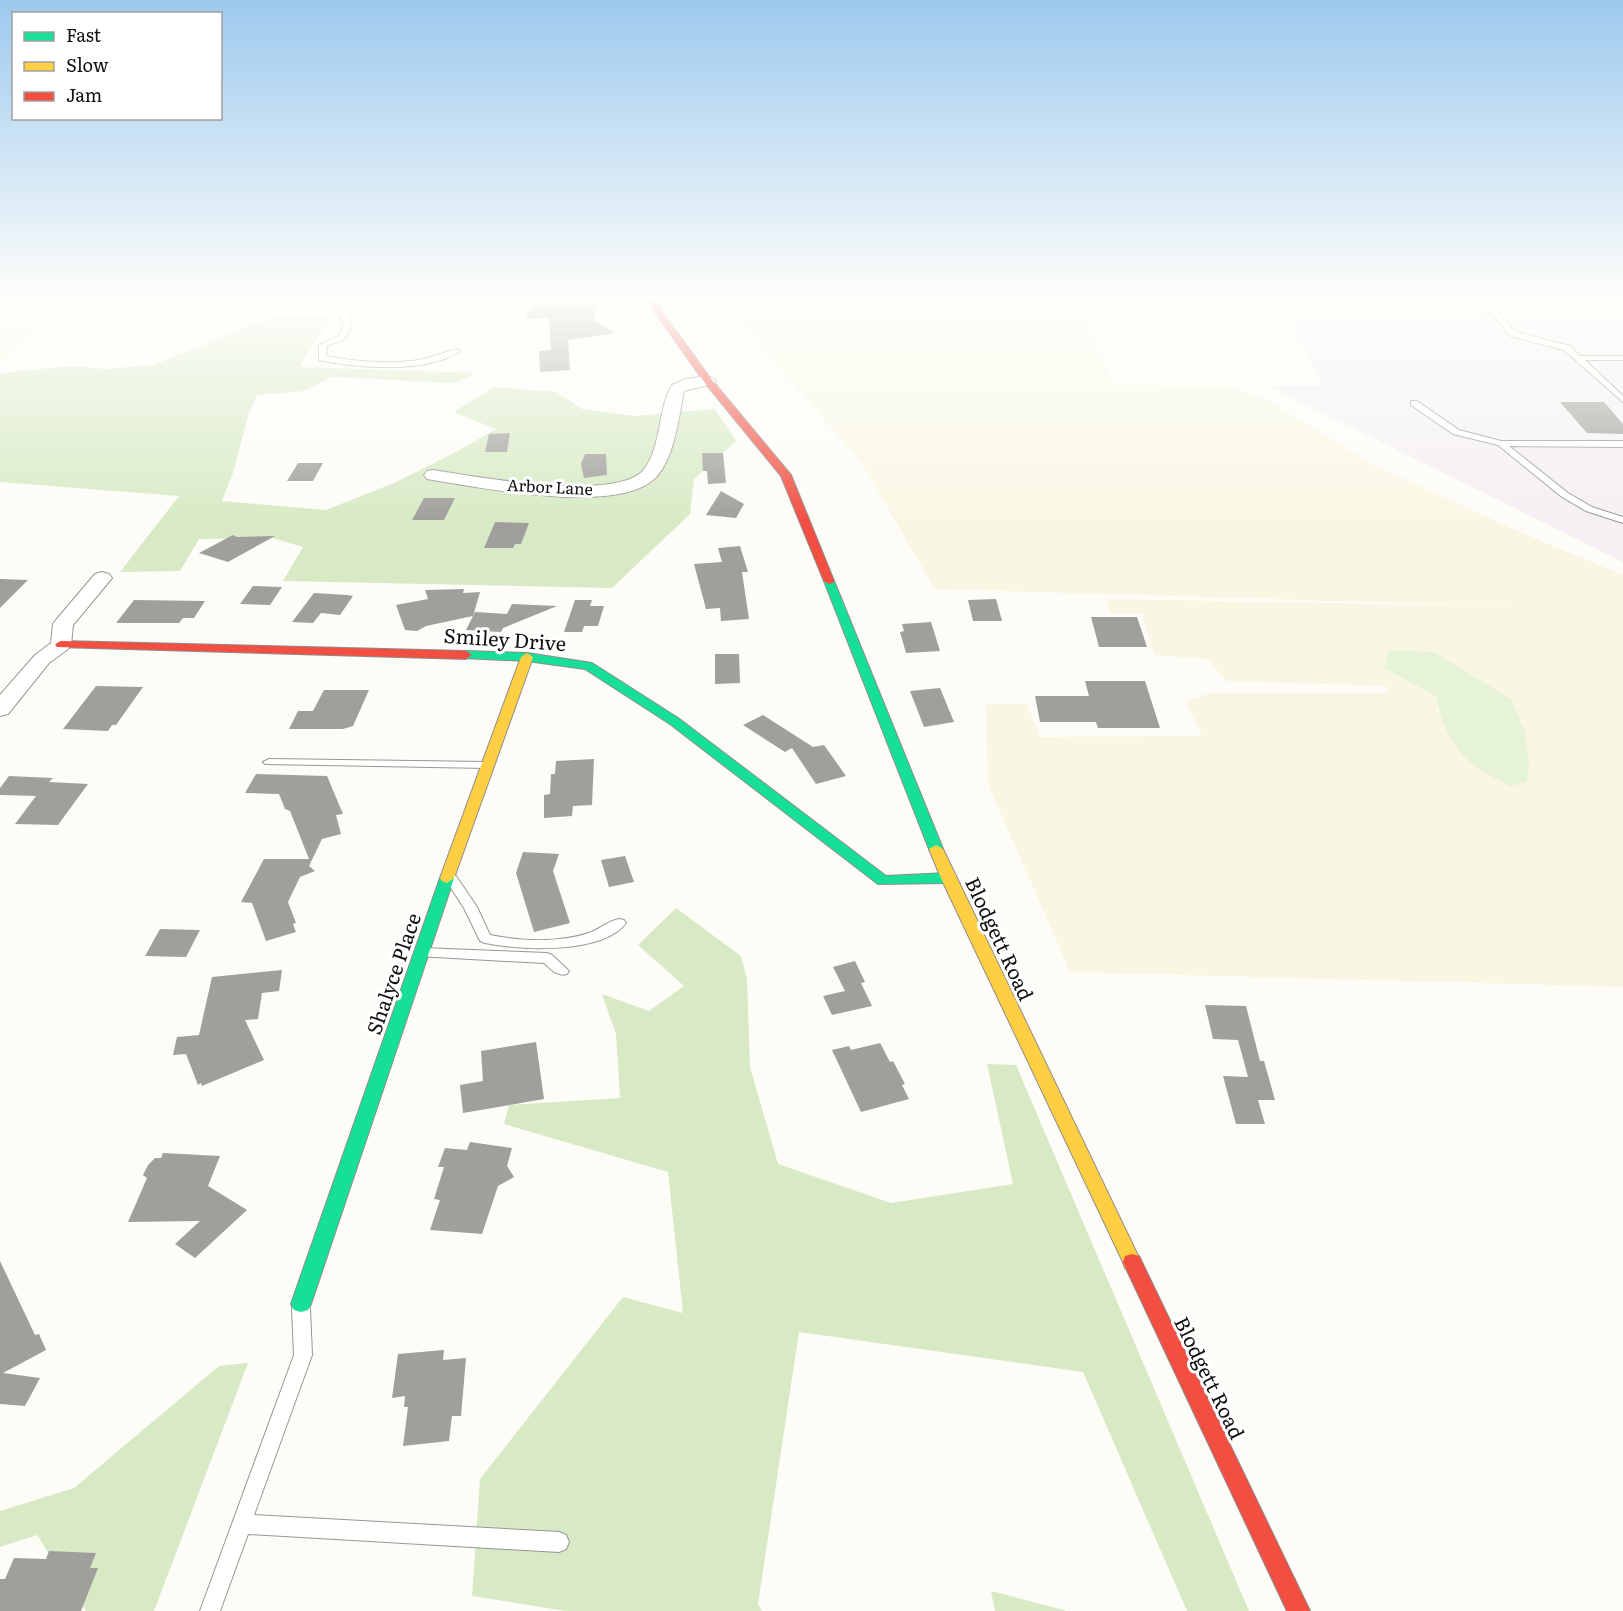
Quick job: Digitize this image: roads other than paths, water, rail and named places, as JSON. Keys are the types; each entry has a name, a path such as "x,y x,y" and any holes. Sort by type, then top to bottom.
{"street":[{"name":"Blodgett Road","path":"701,371 786,475 948,878 1299,1611"},
{"name":"Arbor Lane","path":"433,476 542,490 586,492 617,488 647,478 659,459 677,388 686,384 708,381"},
{"path":"0,709 42,659 61,645 63,624 102,578"},
{"name":"Smiley Drive","path":"61,645 527,657 588,666 674,721 883,881 948,878"},
{"name":"Shalyce Place","path":"301,1304 421,953 527,657"}],"lane":[{"path":"1594,371 1623,400"},
{"path":"1414,403 1456,432 1501,443 1623,444"},
{"path":"1501,443 1565,495 1589,509 1623,520"},
{"path":"269,762 488,765"},
{"path":"448,876 470,907 485,938 504,943 570,943 611,930 619,923"},
{"path":"421,953 546,958 562,971"},
{"path":"210,1611 303,1355 301,1304"},
{"path":"242,1524 559,1542"}]}
